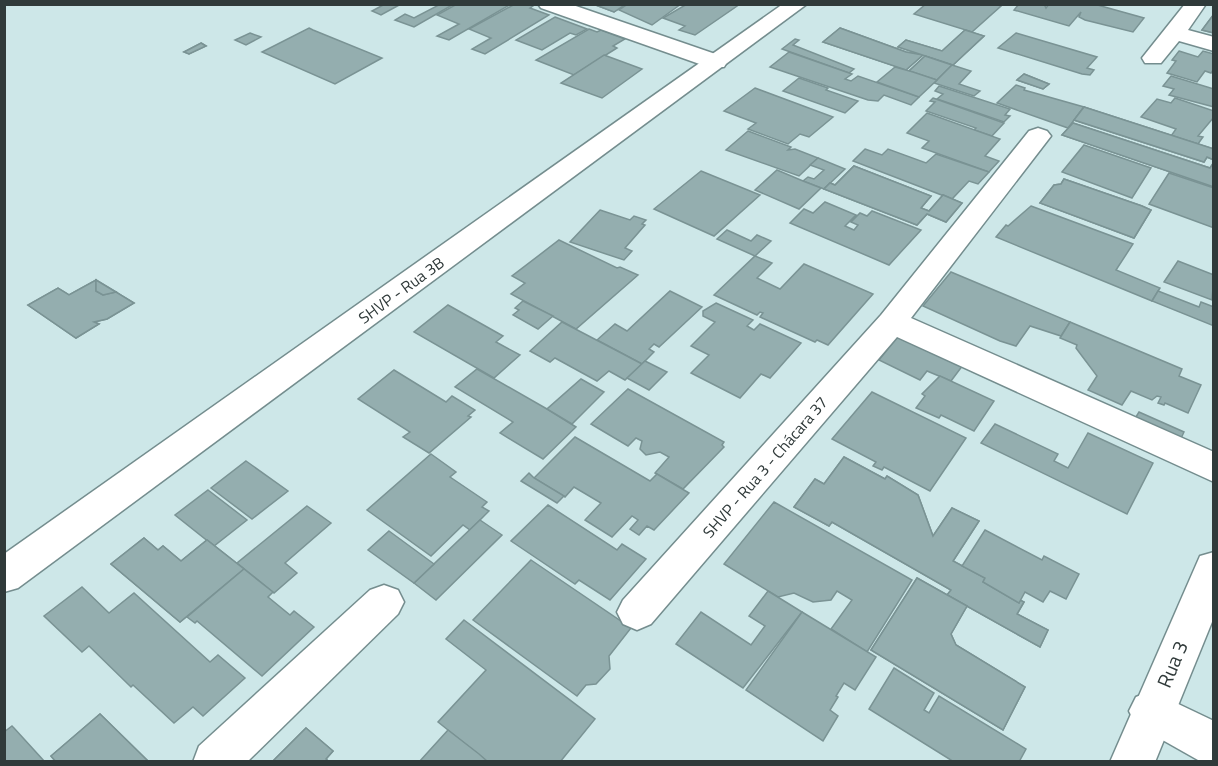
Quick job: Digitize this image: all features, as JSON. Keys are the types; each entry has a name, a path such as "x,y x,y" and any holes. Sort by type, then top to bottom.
{"street":[{"path":"548,4 716,62"},
{"name":"SHVP - Rua 3B","path":"4,576 797,4"},
{"path":"1154,58 1196,4"},
{"path":"1174,33 1214,44"},
{"name":"SHVP - Rua 3 - Chácara 37","path":"637,612 892,322 1038,136"},
{"path":"892,322 1214,468"},
{"name":"Rua 3","path":"1132,762 1151,711 1214,568"},
{"path":"215,762 384,602"},
{"path":"1151,711 1214,745"}],"building":[{"path":"385,4 401,4 381,15 372,11"},
{"path":"434,4 454,4 414,27 395,20 405,14 414,18 437,6"},
{"path":"457,4 511,4 449,40 437,36 459,24 437,15"},
{"path":"515,4 528,4 533,6 530,8 549,15 485,54 472,49 491,38 469,29"},
{"path":"593,4 626,4 614,12"},
{"path":"593,4 626,4 614,12"},
{"path":"628,4 681,4 652,25 619,10"},
{"path":"687,4 740,4 695,35 679,30 685,26 663,18"},
{"path":"926,4 994,4 1001,6 972,32 914,14"},
{"path":"1019,4 1044,4 1046,8 1049,4 1094,4 1144,18 1133,32 1085,20 1079,17 1081,12 1069,26 1014,10"},
{"path":"1214,14 1214,33 1202,30"},
{"path":"1214,14 1214,33 1202,30"},
{"path":"555,17 587,29 576,35 570,33 542,50 516,40"},
{"path":"309,28 382,58 335,84 262,52"},
{"path":"840,28 906,52 923,55 906,70 823,42"},
{"path":"840,28 906,52 923,55 906,70 823,42"},
{"path":"589,29 597,32 601,30 625,39 613,46 617,48 574,75 536,60"},
{"path":"965,30 984,36 953,65 898,47 906,40 942,51"},
{"path":"965,30 984,36 953,65 898,47 906,40 942,51"},
{"path":"250,33 261,37 246,45 235,40"},
{"path":"1016,33 1097,57 1087,68 1094,70 1090,75 1082,74 998,48"},
{"path":"795,39 799,40 793,45 854,69 849,73 782,49"},
{"path":"201,43 206,46 189,54 184,52"},
{"path":"201,43 206,46 189,54 184,52"},
{"path":"1179,51 1198,57 1203,51 1214,54 1214,69 1211,73 1205,71 1197,82 1167,73 1176,61 1172,60"},
{"path":"789,52 852,74 845,79 851,81 858,76 919,97 911,105 884,95 878,101 868,100 770,67"},
{"path":"604,55 642,69 602,98 561,83"},
{"path":"925,56 952,65 937,80 909,71"},
{"path":"925,56 952,65 937,80 909,71"},
{"path":"952,65 971,71 959,84 980,91 974,96 934,83"},
{"path":"895,67 937,80 919,97 877,82"},
{"path":"1024,74 1049,84 1043,89 1017,80"},
{"path":"1024,74 1049,84 1043,89 1017,80"},
{"path":"1171,76 1214,89 1214,107 1169,95 1174,89 1163,86"},
{"path":"799,78 858,101 845,113 783,91"},
{"path":"1016,85 1025,88 1024,90 1084,107 1068,128 997,103"},
{"path":"939,86 1010,109 1005,115 1010,116 1004,122 937,99 943,94 935,91"},
{"path":"755,88 833,117 809,137 800,134 788,144 748,129 756,123 724,111"},
{"path":"933,98 1004,123 992,136 974,130 976,128 926,111 935,102 930,101"},
{"path":"1175,98 1214,111 1214,117 1198,136 1203,137 1198,144 1171,136 1176,129 1141,117 1157,99 1171,103"},
{"path":"1084,107 1214,149 1214,160 1207,157 1204,162 1074,120"},
{"path":"1084,107 1214,149 1214,160 1207,157 1204,162 1074,120"},
{"path":"927,113 1000,139 985,156 999,161 989,172 922,148 929,141 907,133"},
{"path":"1073,123 1210,168 1214,162 1214,187 1062,135"},
{"path":"1073,123 1210,168 1214,162 1214,187 1062,135"},
{"path":"748,131 791,147 788,150 795,149 818,158 799,176 726,150"},
{"path":"1084,145 1151,168 1132,198 1062,172"},
{"path":"865,149 882,155 888,149 926,163 936,154 989,172 978,184 969,181 952,199 853,161"},
{"path":"818,158 845,169 824,189 803,181 808,177 814,179 824,170 810,165"},
{"path":"854,166 931,196 921,208 929,211 943,195 962,203 946,222 927,214 917,225 824,189 830,183 835,185"},
{"path":"854,166 931,196 921,208 929,211 943,195 962,203 946,222 927,214 917,225 824,189 830,183 835,185"},
{"path":"777,170 821,188 799,209 755,190"},
{"path":"701,171 760,195 714,236 654,209"},
{"path":"1169,173 1214,188 1214,228 1149,204"},
{"path":"1064,179 1151,210 1134,238 1040,203 1054,185 1061,184"},
{"path":"1064,179 1151,210 1134,238 1040,203 1054,185 1061,184"},
{"path":"825,202 856,215 845,226 854,230 858,225 851,222 860,213 867,216 872,211 921,230 889,265 790,223 804,209 813,213"},
{"path":"1031,206 1133,244 1116,270 1160,288 1152,301 996,237 1006,225 1008,226"},
{"path":"600,210 630,220 634,216 646,220 642,224 645,225 625,248 632,251 624,260 570,242"},
{"path":"727,230 751,241 757,235 771,241 755,256 717,239"},
{"path":"559,240 617,268 620,267 638,275 576,329 511,294 525,283 512,276"},
{"path":"755,256 772,263 757,278 780,289 804,264 873,294 828,345 817,340 815,342 760,317 763,313 760,312 757,315 714,295"},
{"path":"1178,261 1214,275 1212,300 1164,282"},
{"path":"951,272 1070,322 1061,336 1030,326 1016,346 1000,341 923,306"},
{"path":"96,280 96,291 103,295 116,292 134,303 107,319 94,322 99,324 76,338 28,305 58,288 69,295"},
{"path":"96,280 116,292 103,295 96,291"},
{"path":"96,280 96,291 103,295 116,292 134,303 107,319 94,322 99,324 76,338 28,305 58,288 69,295"},
{"path":"96,280 116,292 103,295 96,291"},
{"path":"670,291 702,307 659,347 654,344 649,349 654,352 642,364 597,340 615,324 627,331"},
{"path":"1158,291 1199,307 1201,302 1214,307 1214,326 1152,301"},
{"path":"523,301 553,316 538,329 513,315 519,310 515,308"},
{"path":"716,303 753,320 747,326 754,330 760,324 801,343 770,378 761,374 740,398 691,373 709,355 691,346 715,322 703,316 703,311"},
{"path":"448,305 503,336 496,342 520,355 494,378 414,332"},
{"path":"562,322 642,364 625,380 609,371 597,381 555,358 550,362 530,351"},
{"path":"1070,322 1182,369 1179,376 1201,385 1188,413 1165,403 1164,405 1158,403 1161,397 1157,396 1152,400 1131,391 1122,405 1088,390 1097,376 1076,348 1077,345 1060,338"},
{"path":"899,335 963,365 951,381 927,371 920,380 879,360"},
{"path":"645,361 667,372 649,390 627,378"},
{"path":"477,369 576,427 543,459 500,433 513,422 455,387"},
{"path":"394,370 446,402 452,396 475,410 468,416 471,417 429,453 403,437 410,432 358,399"},
{"path":"940,376 994,401 974,431 941,415 939,418 916,408 925,396 922,394"},
{"path":"581,379 604,392 572,424 547,409"},
{"path":"628,389 724,442 722,445 724,447 683,489 655,473 669,457 660,452 646,455 640,449 642,441 636,438 628,446 591,424"},
{"path":"872,392 966,438 930,491 884,467 882,470 873,466 876,462 832,439"},
{"path":"1139,412 1184,432 1177,447 1134,420"},
{"path":"995,424 1058,454 1054,461 1068,468 1088,433 1153,463 1127,514 981,443"},
{"path":"575,437 650,481 657,474 689,493 654,530 647,526 639,535 630,529 638,520 632,516 612,537 585,520 601,503 574,487 565,497 534,478"},
{"path":"431,454 456,472 450,477 487,502 482,507 489,511 470,530 463,525 431,556 367,510"},
{"path":"844,457 885,479 887,476 918,495 933,536 952,508 979,521 953,561 985,578 983,582 1019,603 1020,600 1024,602 1017,614 1048,630 1040,647 947,595 951,590 832,522 829,526 794,507 815,479 824,484"},
{"path":"844,457 885,479 887,476 918,495 933,536 952,508 979,521 953,561 985,578 983,582 1019,603 1020,600 1024,602 1017,614 1048,630 1040,647 947,595 951,590 832,522 829,526 794,507 815,479 824,484"},
{"path":"246,461 288,491 252,519 211,488"},
{"path":"529,473 564,496 557,503 521,481"},
{"path":"208,490 247,520 214,546 175,515"},
{"path":"774,502 912,580 867,652 831,629 852,600 837,591 831,600 813,602 794,593 778,597 724,564"},
{"path":"548,505 617,550 622,544 646,559 610,600 579,580 575,584 511,541"},
{"path":"307,506 331,523 285,563 297,573 274,593 237,563"},
{"path":"480,520 502,535 436,600 414,583"},
{"path":"985,530 1042,560 1044,556 1079,574 1066,599 1050,591 1043,602 1025,592 1019,603 983,582 985,578 962,566"},
{"path":"389,531 434,564 414,583 368,550"},
{"path":"144,538 158,550 163,546 181,561 207,540 244,569 180,622 111,564"},
{"path":"144,538 158,550 163,546 181,561 207,540 244,569 180,622 111,564"},
{"path":"531,560 631,628 609,656 610,669 596,684 586,685 577,696 473,620"},
{"path":"244,569 273,592 268,597 290,615 294,611 314,627 262,676 197,621 195,623 187,617"},
{"path":"917,578 967,606 951,634 956,645 1025,687 1003,730 871,650"},
{"path":"917,578 967,606 951,634 956,645 1025,687 1003,730 871,650"},
{"path":"82,587 109,613 134,593 210,662 218,655 245,678 203,716 193,707 174,723 133,685 131,687 89,646 82,652 44,616"},
{"path":"768,591 802,612 743,688 676,644 701,612 751,645 765,626 749,616"},
{"path":"802,612 876,657 855,690 844,683 830,710 838,716 823,741 746,690"},
{"path":"464,620 595,719 560,762 488,762 438,722 486,670 446,639"},
{"path":"894,668 934,693 924,710 929,713 939,696 1026,749 1019,762 954,762 869,709"},
{"path":"100,714 149,762 56,762 51,756"},
{"path":"100,714 149,762 56,762 51,756"},
{"path":"12,726 45,762 4,762 4,732"},
{"path":"306,728 333,751 326,759 329,762 272,762"},
{"path":"306,728 333,751 326,759 329,762 272,762"},
{"path":"448,730 479,754 488,762 419,762"}]}
